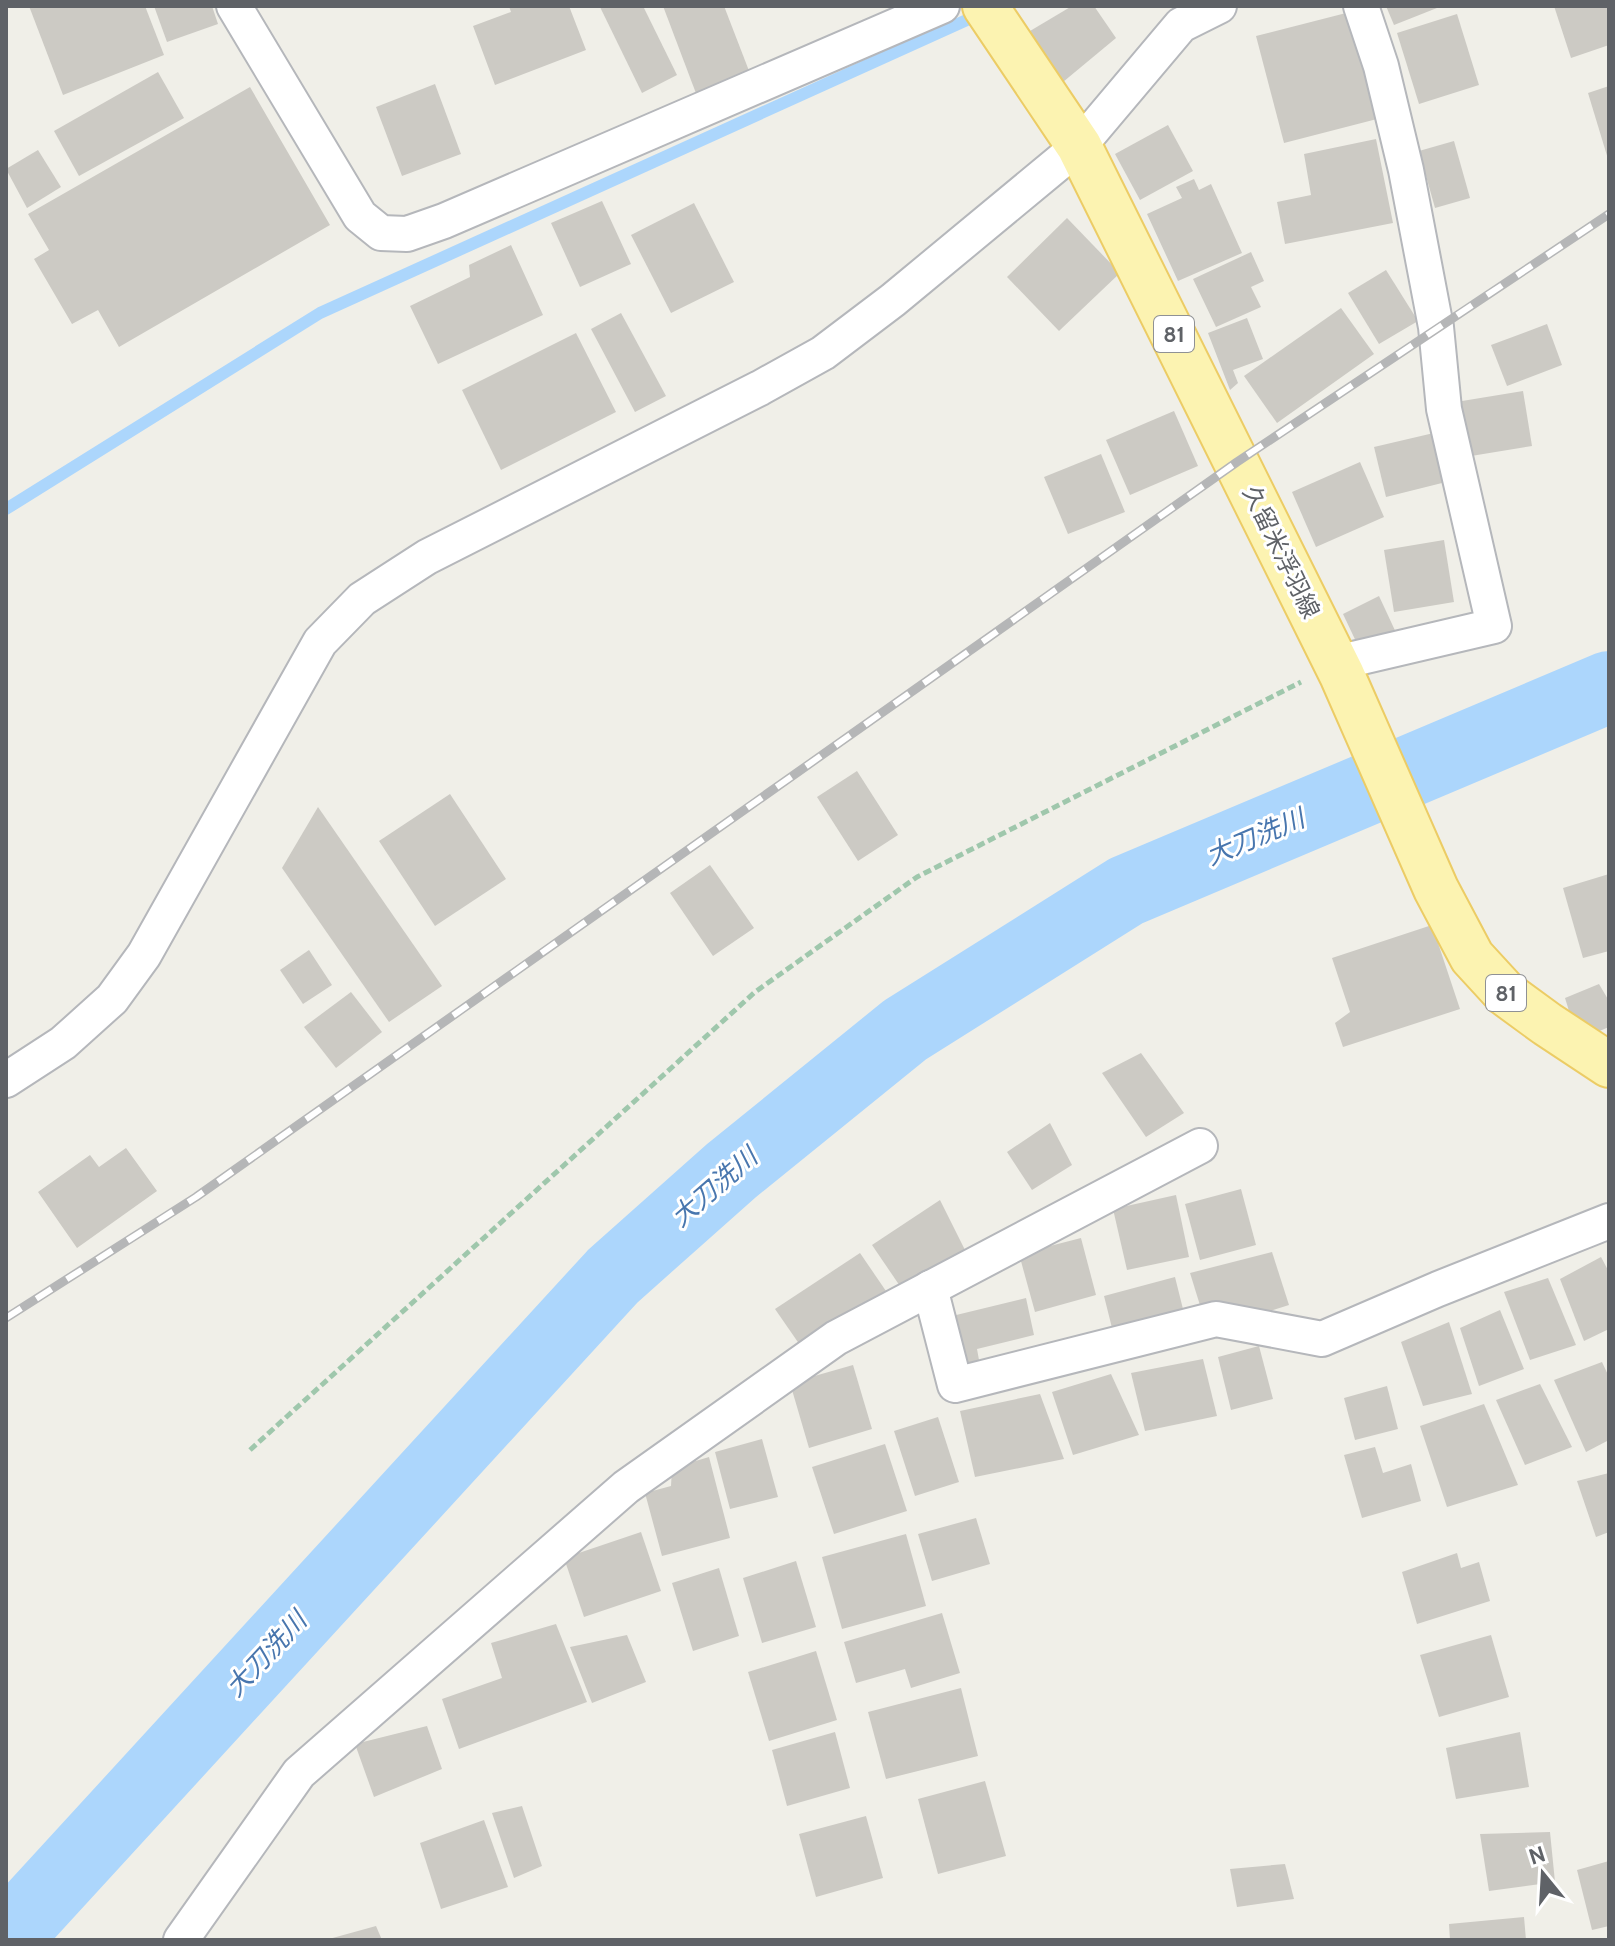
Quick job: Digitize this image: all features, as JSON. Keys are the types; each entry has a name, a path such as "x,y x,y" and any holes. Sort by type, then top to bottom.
{"main road":[{"name":"久留米浮羽線","path":"985,6 1079,146 1339,669 1436,889 1472,957 1506,994 1609,1065"}],"street":[{"path":"234,6 360,216 381,233 407,234 444,221 942,6"},
{"path":"6,1080 63,1043 112,999 144,955 320,642 362,599 427,557 823,353 893,300 1079,146 1181,25 1219,6"},
{"path":"1339,669 1494,626 1444,409 1436,327 1406,170 1381,66 1361,6"},
{"path":"181,1940 299,1773 615,1497 836,1338 1200,1146"},
{"path":"930,1288 955,1385 1216,1319 1322,1339 1609,1221"}],"path":[{"path":"250,1450 768,983 917,877 1339,669"}],"building":[{"path":"29,6 145,6 164,55 63,95"},
{"path":"154,6 212,6 218,24 167,42"},
{"path":"509,6 569,6 586,50 495,85 473,26 511,12"},
{"path":"643,6 677,75 642,93 600,7"},
{"path":"663,6 724,6 751,76 697,96"},
{"path":"1072,6 1094,6 1116,38 1063,82 1030,31"},
{"path":"1386,6 1442,6 1394,25"},
{"path":"1554,6 1609,6 1609,45 1571,58"},
{"path":"1350,12 1377,119 1284,143 1256,36"},
{"path":"1457,14 1479,85 1419,104 1397,33"},
{"path":"158,72 184,118 79,176 54,131"},
{"path":"435,84 461,154 402,176 376,107"},
{"path":"1609,86 1609,158 1608,159 1588,93"},
{"path":"250,87 330,225 119,347 98,310 72,324 34,259 49,250 28,214"},
{"path":"1168,125 1193,171 1140,200 1115,154"},
{"path":"1376,139 1393,223 1285,244 1277,202 1311,195 1304,154"},
{"path":"1454,141 1470,198 1435,208 1419,151"},
{"path":"38,150 61,187 27,208 6,169"},
{"path":"1194,179 1199,190 1211,184 1242,253 1178,281 1147,214 1182,198 1176,187"},
{"path":"602,201 631,264 580,287 551,223"},
{"path":"694,203 734,282 671,313 631,235"},
{"path":"1067,218 1120,273 1059,331 1007,277"},
{"path":"511,245 543,315 438,364 410,306 470,277 469,265"},
{"path":"1251,252 1264,281 1251,287 1261,307 1216,327 1193,279"},
{"path":"1386,270 1418,321 1379,344 1348,293"},
{"path":"1341,308 1374,354 1277,423 1244,376"},
{"path":"621,313 666,396 635,412 591,329"},
{"path":"1247,318 1263,359 1233,370 1238,383 1230,390 1208,333"},
{"path":"1547,324 1562,365 1507,386 1491,345"},
{"path":"576,333 616,412 501,470 462,390"},
{"path":"1523,391 1532,446 1465,457 1456,402"},
{"path":"1174,411 1198,466 1130,495 1106,440"},
{"path":"1438,432 1450,481 1386,497 1374,447"},
{"path":"1101,454 1125,512 1068,534 1044,477"},
{"path":"1360,462 1384,517 1316,547 1292,492"},
{"path":"1444,540 1454,602 1394,612 1384,550"},
{"path":"1379,596 1405,652 1369,669 1343,614"},
{"path":"857,771 898,835 858,861 817,797"},
{"path":"450,794 506,879 435,926 379,841"},
{"path":"318,807 442,986 389,1022 282,868"},
{"path":"710,865 754,928 713,956 670,893"},
{"path":"1609,874 1609,951 1583,958 1563,888"},
{"path":"1432,925 1460,1009 1343,1047 1335,1023 1350,1012 1332,958"},
{"path":"309,950 332,985 303,1004 280,970"},
{"path":"1599,984 1609,1001 1609,1027 1578,1040 1565,998"},
{"path":"351,992 382,1032 336,1068 304,1027"},
{"path":"1141,1053 1184,1113 1146,1137 1102,1073"},
{"path":"1050,1123 1072,1165 1032,1190 1007,1152"},
{"path":"126,1148 157,1191 77,1248 38,1192 90,1155 99,1167"},
{"path":"1241,1189 1256,1245 1200,1260 1185,1204"},
{"path":"1176,1195 1189,1257 1127,1270 1113,1209"},
{"path":"940,1200 965,1250 904,1292 872,1245"},
{"path":"1081,1238 1096,1295 1035,1312 1019,1254"},
{"path":"1272,1252 1289,1305 1208,1331 1190,1273"},
{"path":"860,1253 888,1294 802,1348 775,1309"},
{"path":"1601,1257 1609,1272 1609,1329 1584,1341 1560,1279"},
{"path":"1175,1277 1185,1317 1114,1336 1104,1296"},
{"path":"1548,1278 1576,1345 1530,1360 1504,1292"},
{"path":"1026,1298 1034,1335 977,1349 981,1371 961,1375 948,1317"},
{"path":"1500,1310 1524,1369 1479,1386 1460,1328"},
{"path":"1449,1322 1472,1394 1423,1406 1401,1342"},
{"path":"1259,1346 1273,1399 1231,1410 1218,1357"},
{"path":"1203,1359 1217,1416 1145,1431 1131,1373"},
{"path":"1602,1362 1609,1377 1609,1440 1586,1452 1554,1380"},
{"path":"853,1365 872,1429 809,1448 790,1383"},
{"path":"1111,1374 1139,1435 1073,1455 1052,1392"},
{"path":"1540,1384 1572,1447 1525,1465 1496,1400"},
{"path":"1387,1386 1398,1429 1355,1440 1344,1398"},
{"path":"1040,1394 1064,1459 975,1477 960,1411"},
{"path":"1484,1404 1518,1485 1447,1507 1420,1426"},
{"path":"938,1417 959,1482 915,1496 894,1431"},
{"path":"762,1439 778,1497 730,1509 715,1452"},
{"path":"885,1444 907,1511 834,1534 812,1467"},
{"path":"1375,1447 1383,1473 1411,1464 1421,1501 1362,1518 1344,1455"},
{"path":"709,1457 730,1538 662,1556 645,1493 671,1486 672,1468"},
{"path":"1609,1473 1609,1532 1596,1537 1577,1481"},
{"path":"976,1518 990,1564 932,1581 918,1534"},
{"path":"641,1532 661,1591 584,1617 564,1558"},
{"path":"906,1534 926,1606 842,1629 822,1557"},
{"path":"1457,1553 1461,1568 1479,1562 1490,1601 1417,1624 1402,1572"},
{"path":"796,1561 816,1627 762,1643 743,1578"},
{"path":"719,1568 739,1636 693,1651 672,1583"},
{"path":"942,1613 960,1673 911,1688 905,1669 856,1683 844,1642"},
{"path":"556,1624 587,1702 459,1749 442,1699 502,1678 491,1643"},
{"path":"627,1635 646,1682 592,1703 570,1647"},
{"path":"1491,1635 1509,1697 1439,1717 1420,1655"},
{"path":"816,1651 837,1720 769,1741 748,1672"},
{"path":"961,1688 978,1756 886,1779 868,1712"},
{"path":"427,1726 442,1769 374,1797 355,1744"},
{"path":"835,1732 850,1788 787,1806 772,1750"},
{"path":"1520,1732 1529,1787 1456,1799 1446,1748"},
{"path":"985,1781 1006,1856 938,1874 918,1799"},
{"path":"522,1806 542,1866 514,1878 492,1813"},
{"path":"866,1816 883,1878 816,1897 799,1834"},
{"path":"484,1820 508,1887 441,1909 420,1843"},
{"path":"1550,1832 1555,1882 1489,1891 1480,1834"},
{"path":"1609,1861 1609,1926 1592,1930 1577,1870"},
{"path":"1285,1864 1294,1899 1237,1907 1230,1869"},
{"path":"1524,1917 1526,1940 1450,1940 1449,1924"},
{"path":"376,1926 382,1940 329,1939"}],"waterway":[{"path":"6,509 320,313 980,14"},
{"name":"大刀洗川","path":"6,1938 613,1276 731,1171 905,1030 1126,891 1609,687"}],"railway":[{"path":"6,1318 196,1197 1237,462 1609,214"}]}
